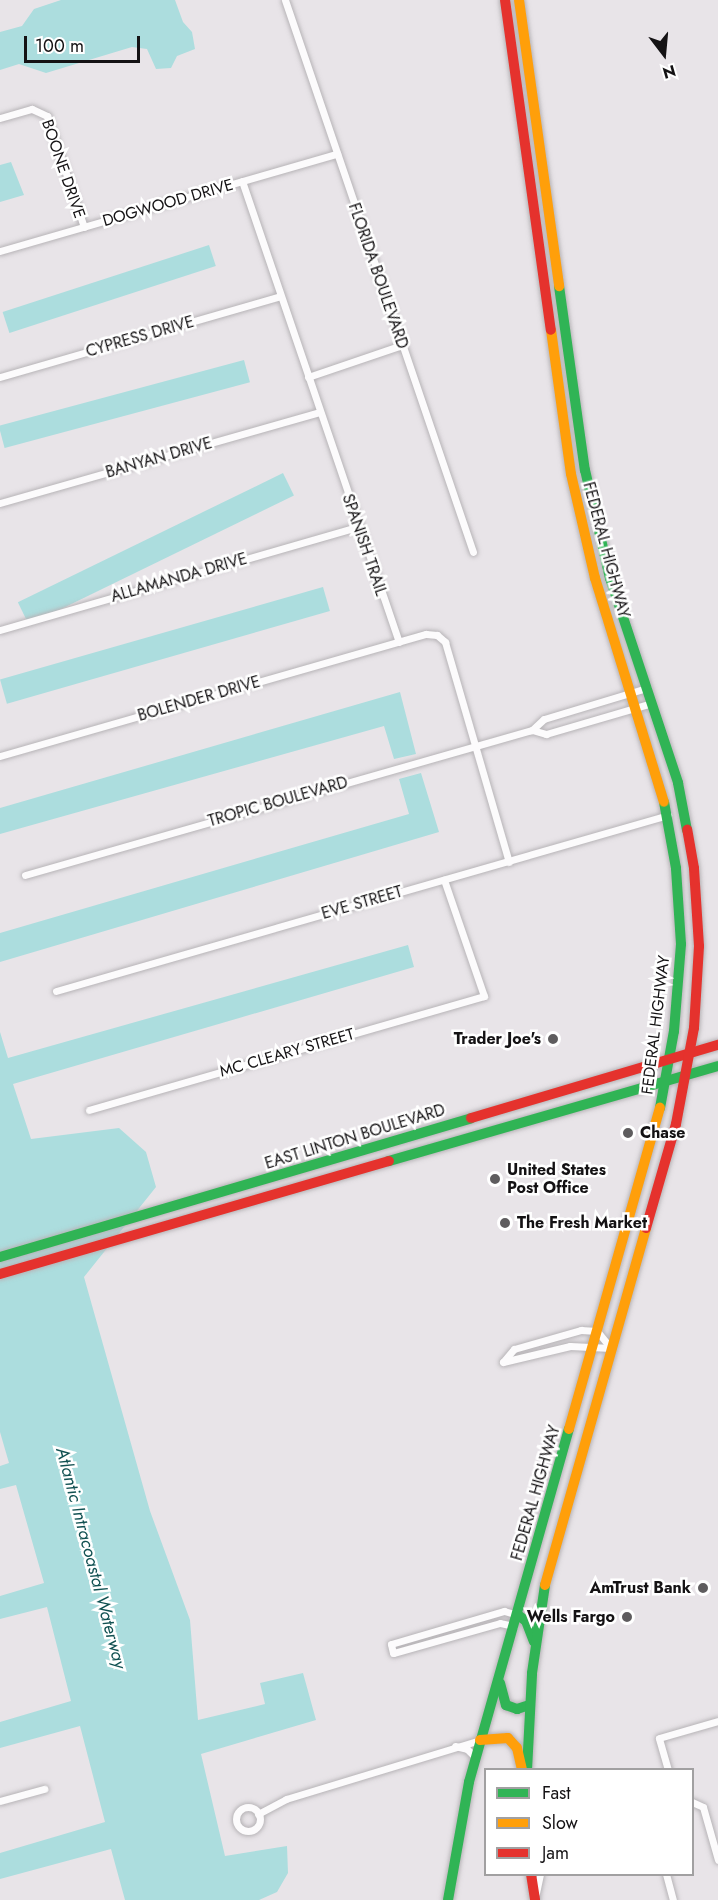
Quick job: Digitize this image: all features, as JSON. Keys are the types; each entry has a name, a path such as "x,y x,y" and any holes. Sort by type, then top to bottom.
{"main road":[{"name":"FEDERAL HIGHWAY","path":"448,1900 458,1831 475,1757 539,1541 666,1081 681,938 668,815 634,693 596,578 567,448 505,0"},
{"name":"FEDERAL HIGHWAY","path":"519,0 581,447 598,533 678,783 694,868 698,955 690,1054 686,1075 547,1573 535,1645 529,1705 527,1768"},
{"path":"582,522 598,533"},
{"name":"EAST LINTON BOULEVARD","path":"0,1257 718,1045"},
{"name":"EAST LINTON BOULEVARD","path":"0,1274 718,1066"},
{"path":"411,1135 416,1153"},
{"path":"539,1541 545,1549 547,1573"},
{"path":"518,1615 528,1625 535,1645"},
{"path":"499,1679 506,1705 517,1709 529,1705"},
{"path":"480,1740 495,1736 508,1738 517,1748 522,1768"},
{"path":"531,1876 535,1899"}],"street":[{"name":"FLORIDA BOULEVARD","path":"285,0 473,552"},
{"name":"BOONE DRIVE","path":"0,118 32,109 43,112 49,121 84,227"},
{"name":"DOGWOOD DRIVE","path":"0,251 337,154"},
{"name":"SPANISH TRAIL","path":"242,181 357,527 399,642"},
{"name":"CYPRESS DRIVE","path":"0,377 280,296"},
{"path":"308,377 402,345"},
{"name":"BANYAN DRIVE","path":"0,503 319,412"},
{"name":"ALLAMANDA DRIVE","path":"0,630 357,527"},
{"path":"399,642 431,633 445,642 509,862"},
{"name":"BOLENDER DRIVE","path":"0,756 399,642"},
{"name":"TROPIC BOULEVARD","path":"25,875 531,730 544,719 647,688"},
{"name":"TROPIC BOULEVARD","path":"531,730 546,734 652,703"},
{"name":"EVE STREET","path":"56,991 668,815"},
{"name":"MC CLEARY STREET","path":"89,1110 484,996 444,880"},
{"path":"580,1330 597,1331 611,1348 594,1344 570,1346 503,1362 514,1349 580,1330"},
{"path":"514,1626 500,1623 393,1653 391,1644 504,1611 518,1615"},
{"path":"667,1768 658,1738 718,1721"},
{"path":"258,1814 286,1799 480,1740"},
{"path":"455,1746 475,1757"},
{"path":"0,1802 44,1789"},
{"path":"694,1802 703,1807 718,1860"},
{"path":"535,1899 540,1876"},
{"path":"666,1876 673,1900"}],"water":[{"path":"61,0 175,0 183,22 192,32 195,49 177,56 171,68 156,69 147,49 132,47 46,73 19,64 0,70 0,32 22,26 34,9"},
{"path":"11,162 24,195 0,202 0,165"},
{"path":"209,245 216,266 9,333 3,312"},
{"path":"244,360 250,382 5,448 0,425"},
{"path":"283,473 294,495 29,625 18,602"},
{"path":"323,587 330,611 7,704 0,680"},
{"path":"400,692 416,754 394,759 384,726 0,834 0,808"},
{"path":"421,773 439,832 0,962 0,933 409,814 399,779"},
{"name":"Atlantic Intracoastal Waterway","path":"408,945 414,967 13,1084 31,1139 119,1128 146,1152 156,1187 84,1277 150,1511 190,1620 198,1720 265,1704 260,1683 303,1673 316,1720 201,1754 225,1856 287,1846 288,1873 277,1892 259,1900 125,1900 111,1849 0,1879 0,1853 105,1822 80,1726 0,1748 0,1722 71,1701 47,1607 0,1619 0,1596 44,1583 16,1485 0,1489 0,1466 9,1463 0,1432 0,1032 8,1058"}],"traffic: fast":[{"path":"559,286 585,470 610,578 678,783 687,830"},
{"path":"660,1108 674,1031 681,944 676,868 664,802"},
{"path":"389,1161 718,1066"},
{"path":"0,1257 471,1118"},
{"path":"448,1900 469,1782 569,1429"},
{"path":"527,1768 532,1673 545,1585"},
{"path":"518,1615 526,1621 534,1642"},
{"path":"500,1683 506,1705 517,1709 529,1705"}],"traffic: slow":[{"path":"519,0 559,286"},
{"path":"551,330 571,474 595,578 664,802"},
{"path":"569,1429 660,1108"},
{"path":"545,1585 646,1228"},
{"path":"480,1740 508,1738 517,1748 522,1768"}],"traffic: jam":[{"path":"505,0 551,330"},
{"path":"646,1228 676,1124 694,1028 699,946 694,868 687,830"},
{"path":"471,1118 718,1045"},
{"path":"0,1274 389,1161"},
{"path":"531,1876 535,1900"}],"place":[{"name":"Trader Joe's","path":"553,1039"},
{"name":"Chase","path":"628,1133"},
{"name":"United States Post Office","path":"495,1179"},
{"name":"The Fresh Market","path":"505,1223"},
{"name":"AmTrust Bank","path":"703,1588"},
{"name":"Wells Fargo","path":"627,1617"}]}
